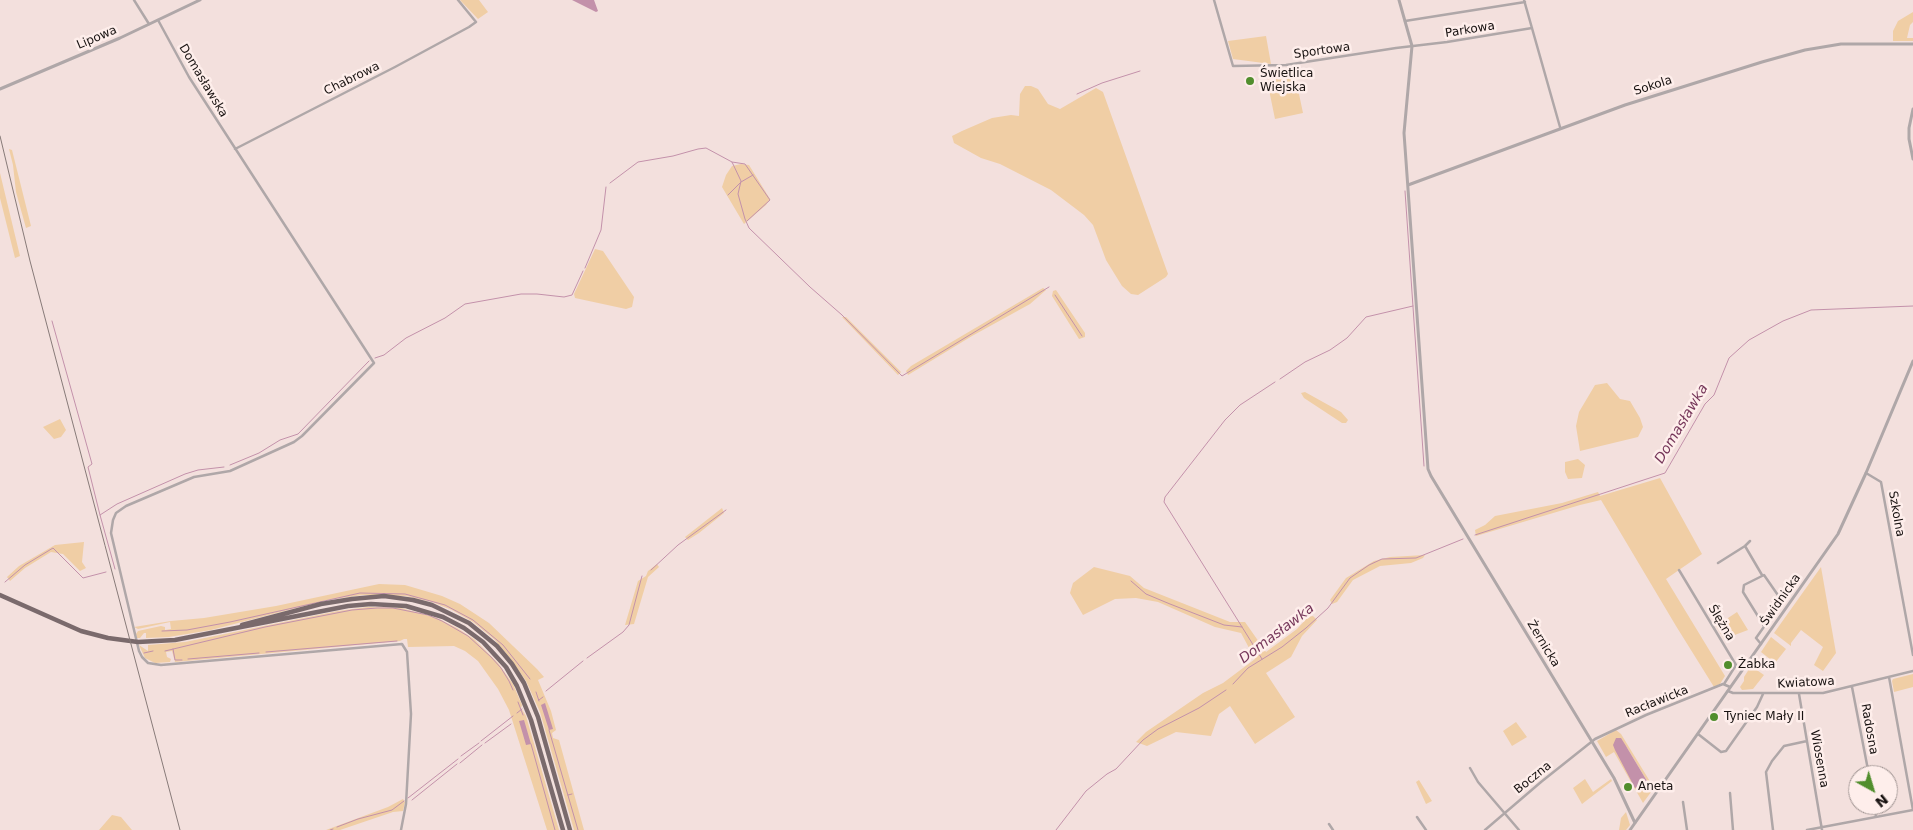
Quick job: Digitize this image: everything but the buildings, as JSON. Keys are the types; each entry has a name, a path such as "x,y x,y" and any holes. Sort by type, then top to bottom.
{"highway":[{"path":"0,595 94,635 116,640 146,642 175,640 348,606 371,604 417,608 454,622 490,649 518,686 532,720 563,830"},
{"path":"217,632 321,604 364,597 384,596 413,600 449,612 470,623 489,638 519,673 538,717 570,830"}],"street":[{"path":"134,0 150,25"},
{"name":"Lipowa","path":"0,89 150,25 200,0"},
{"name":"Chabrowa","path":"234,149 395,67 476,22 458,0"},
{"name":"Sportowa","path":"1214,0 1234,66 1277,66 1412,46"},
{"path":"1399,0 1412,46 1404,133 1408,185"},
{"path":"1405,21 1524,1 1560,127"},
{"name":"Domasławska","path":"158,20 185,70 234,149 374,363 294,442 230,471 194,476 126,506 116,514 111,533 134,631 142,657 148,663 153,664 402,644 407,652 411,714 406,804 401,830"},
{"name":"Parkowa","path":"1412,46 1532,28"},
{"name":"Sokola","path":"1408,185 1560,127 1673,88 1805,50 1857,43 1913,44"},
{"path":"1913,109 1909,128 1913,159"},
{"name":"Żernicka","path":"1408,185 1426,450 1430,476 1593,742 1618,785 1635,823"},
{"name":"Świdnicka","path":"1632,829 1838,534 1913,361"},
{"name":"Szkolna","path":"1866,473 1881,482 1913,655"},
{"path":"1718,563 1750,541"},
{"path":"1745,546 1762,574 1767,577 1782,601"},
{"name":"Ślężna","path":"1679,570 1736,665 1723,684"},
{"path":"1762,574 1744,585 1742,590 1764,626"},
{"path":"1761,644 1756,638 1790,590"},
{"name":"Kwiatowa","path":"1729,689 1733,694 1823,693 1913,671"},
{"path":"1807,830 1822,829 1913,810 1889,677"},
{"path":"1723,684 1729,689"},
{"name":"Racławicka","path":"1593,742 1603,735 1646,715 1723,684"},
{"name":"Radosna","path":"1852,687 1866,765"},
{"path":"1697,734 1721,752 1726,751 1764,694"},
{"name":"Wiosenna","path":"1799,694 1822,829"},
{"path":"1773,830 1766,782 1767,768 1784,746 1807,741"},
{"name":"Boczna","path":"1486,830 1504,813 1593,742"},
{"path":"1470,768 1478,782 1519,830"},
{"path":"1730,793 1733,830"},
{"path":"1683,802 1687,830"},
{"path":"1417,817 1426,830"},
{"path":"1329,824 1333,830"}],"shaded area":[{"path":"460,0 479,0 488,12 478,19"},
{"path":"572,0 594,0 598,11 596,12"},
{"path":"1913,12 1913,22 1910,25 1907,38 1913,38 1913,41 1893,41 1893,31 1898,21"},
{"path":"1266,36 1271,64 1233,59 1228,41"},
{"path":"1295,75 1303,113 1275,119 1267,80"},
{"path":"1025,86 1038,89 1048,104 1060,109 1096,88 1103,92 1168,274 1138,295 1131,294 1122,286 1106,260 1093,225 1084,215 1051,190 1000,164 981,158 954,143 952,136 992,118 1011,115 1019,116 1020,94"},
{"path":"9,149 12,150 31,226 26,228 16,192"},
{"path":"749,165 770,199 766,205 744,224 722,187 726,175 732,166"},
{"path":"0,173 20,256 15,258 0,198"},
{"path":"595,249 603,251 634,297 632,307 626,309 575,298 574,294"},
{"path":"1043,288 1046,290 1030,304 972,336 908,375 906,371 911,366"},
{"path":"1056,290 1085,333 1085,337 1079,339 1052,296 1053,291"},
{"path":"842,317 846,317 901,372 898,375"},
{"path":"1607,383 1620,399 1630,401 1643,427 1638,437 1580,451 1576,426 1579,412 1595,385"},
{"path":"1305,392 1341,412 1348,420 1346,423 1342,423 1304,398 1301,393"},
{"path":"60,419 66,430 61,437 54,439 43,427"},
{"path":"1578,459 1585,465 1582,478 1568,479 1565,472 1565,462"},
{"path":"1660,478 1702,554 1666,579 1725,676 1720,684 1714,687 1601,500 1476,536 1475,530 1485,525 1495,516 1562,503 1598,492 1600,496"},
{"path":"722,508 724,513 699,533 688,540 685,537"},
{"path":"84,542 82,562 86,568 80,571 63,554 51,552 25,568 10,581 7,577 19,566 55,545"},
{"path":"1425,555 1423,558 1411,563 1380,566 1353,580 1337,602 1332,604 1330,600 1346,578 1374,561 1390,557"},
{"path":"657,564 659,567 648,577 634,624 625,625 638,581 646,576 648,571"},
{"path":"1094,567 1130,576 1144,588 1230,622 1245,622 1266,652 1297,629 1308,617 1313,616 1317,620 1302,636 1291,657 1266,673 1295,717 1255,744 1230,706 1219,714 1211,736 1176,732 1147,746 1136,742 1146,732 1203,693 1223,683 1255,659 1241,633 1215,627 1158,602 1136,598 1115,599 1083,615 1070,593 1073,583"},
{"path":"1821,567 1836,653 1823,671 1814,665 1823,647 1801,630 1791,643 1791,646 1774,633"},
{"path":"379,584 405,585 442,596 460,604 489,623 544,677 538,680 551,711 556,730 552,733 553,738 559,740 584,830 574,830 540,712 526,681 495,640 473,622 452,610 432,602 406,596 363,595 327,600 211,630 169,637 146,638 146,633 144,633 140,638 137,638 136,634 138,631 161,626 165,627 165,630 171,629 170,622 138,629 134,627 276,606"},
{"path":"368,607 401,608 437,618 474,639 498,663 513,684 522,705 521,708 526,716 559,830 547,830 509,710 498,689 478,661 465,651 454,646 408,647 407,639 404,639 400,641 175,662 172,651 166,652 167,657 171,659 170,662 155,663 145,658 139,645 148,651 148,645 185,642 338,611"},
{"path":"1737,612 1748,630 1724,639 1716,626"},
{"path":"1771,637 1786,649 1775,663 1761,652"},
{"path":"1751,666 1764,675 1753,689 1742,690 1740,687"},
{"path":"1913,674 1913,687 1894,692 1893,679"},
{"path":"545,703 553,729 549,730 541,705"},
{"path":"524,720 531,744 526,745 519,721"},
{"path":"1516,722 1527,737 1512,746 1503,731"},
{"path":"1616,730 1621,734 1654,788 1643,803 1614,752 1606,757 1597,741","holes":["1626,746 1650,789 1645,791 1641,786 1638,786"]},
{"path":"1616,738 1621,738 1626,746 1650,786 1649,791 1645,791 1641,786 1635,788 1613,745"},
{"path":"1585,779 1593,792 1611,779 1612,781 1582,804 1573,788"},
{"path":"1419,780 1432,801 1426,804 1416,782"},
{"path":"403,799 405,802 403,811 393,812 340,830 326,830 388,807"},
{"path":"1626,812 1630,825 1626,830 1619,830 1621,818"},
{"path":"112,815 121,817 132,830 99,830"}],"waterway":[{"path":"1077,94 1102,83 1140,71"},
{"path":"610,183 638,162 673,156 698,149 706,148 732,162 741,181 738,194 749,228 842,315 902,376 1049,287"},
{"path":"732,162 745,164 770,200 747,221"},
{"path":"728,195 741,182 753,175"},
{"path":"585,268 601,230 606,187"},
{"path":"1405,191 1424,466"},
{"path":"375,358 384,355 406,338 445,318 465,304 521,294 564,297 572,295 583,271"},
{"path":"1055,295 1082,336"},
{"path":"1280,379 1347,338 1366,317 1413,306"},
{"name":"Domasławka","path":"1475,535 1665,473 1705,404 1714,395 1729,358 1749,340 1783,321 1811,310 1913,306"},
{"path":"52,321 92,464 88,467 100,515"},
{"path":"230,465 259,453 280,440 298,434 369,361"},
{"path":"1262,659 1164,502 1165,497 1225,420 1240,405 1275,382"},
{"path":"115,569 100,515 117,504 185,474 198,470 224,467"},
{"path":"651,570 678,545 726,510"},
{"name":"Domasławka","path":"1233,684 1248,668 1282,647 1306,628 1328,608 1350,578 1369,565 1382,559 1416,558 1463,539"},
{"path":"5,582 25,565 53,548 83,578 106,572"},
{"path":"587,658 623,632 629,625 642,576"},
{"path":"1131,581 1146,594 1170,604 1224,625 1242,627"},
{"path":"162,631 187,630 230,622 360,593 405,594 445,605 473,620 503,645 530,679"},
{"path":"165,651 265,627 352,610 393,608 428,615 468,636 501,668 513,690"},
{"path":"266,652 397,641"},
{"path":"173,649 175,660 182,660"},
{"path":"144,653 153,651"},
{"path":"188,659 259,653"},
{"path":"546,691 583,661"},
{"name":"Domasławka","path":"1056,830 1086,791 1116,769 1143,740 1158,729 1199,708 1226,690"},
{"path":"536,692 539,701"},
{"path":"539,700 543,697"},
{"path":"518,702 523,715"},
{"path":"517,713 522,709"},
{"path":"481,741 513,716"},
{"path":"485,743 511,724"},
{"path":"549,730 578,830"},
{"path":"461,756 479,743"},
{"path":"531,744 555,830"},
{"path":"460,763 482,745"},
{"path":"408,798 458,759"},
{"path":"412,800 457,764"},
{"path":"568,795 572,794"},
{"path":"337,827 392,810 404,801"}],"railway":[{"path":"0,136 30,261 180,830"}],"place":[{"name":"Świetlica Wiejska","path":"1250,81"},
{"name":"Żabka","path":"1728,665"},
{"name":"Tyniec Mały II","path":"1714,717"},
{"name":"Aneta","path":"1628,787"}]}
